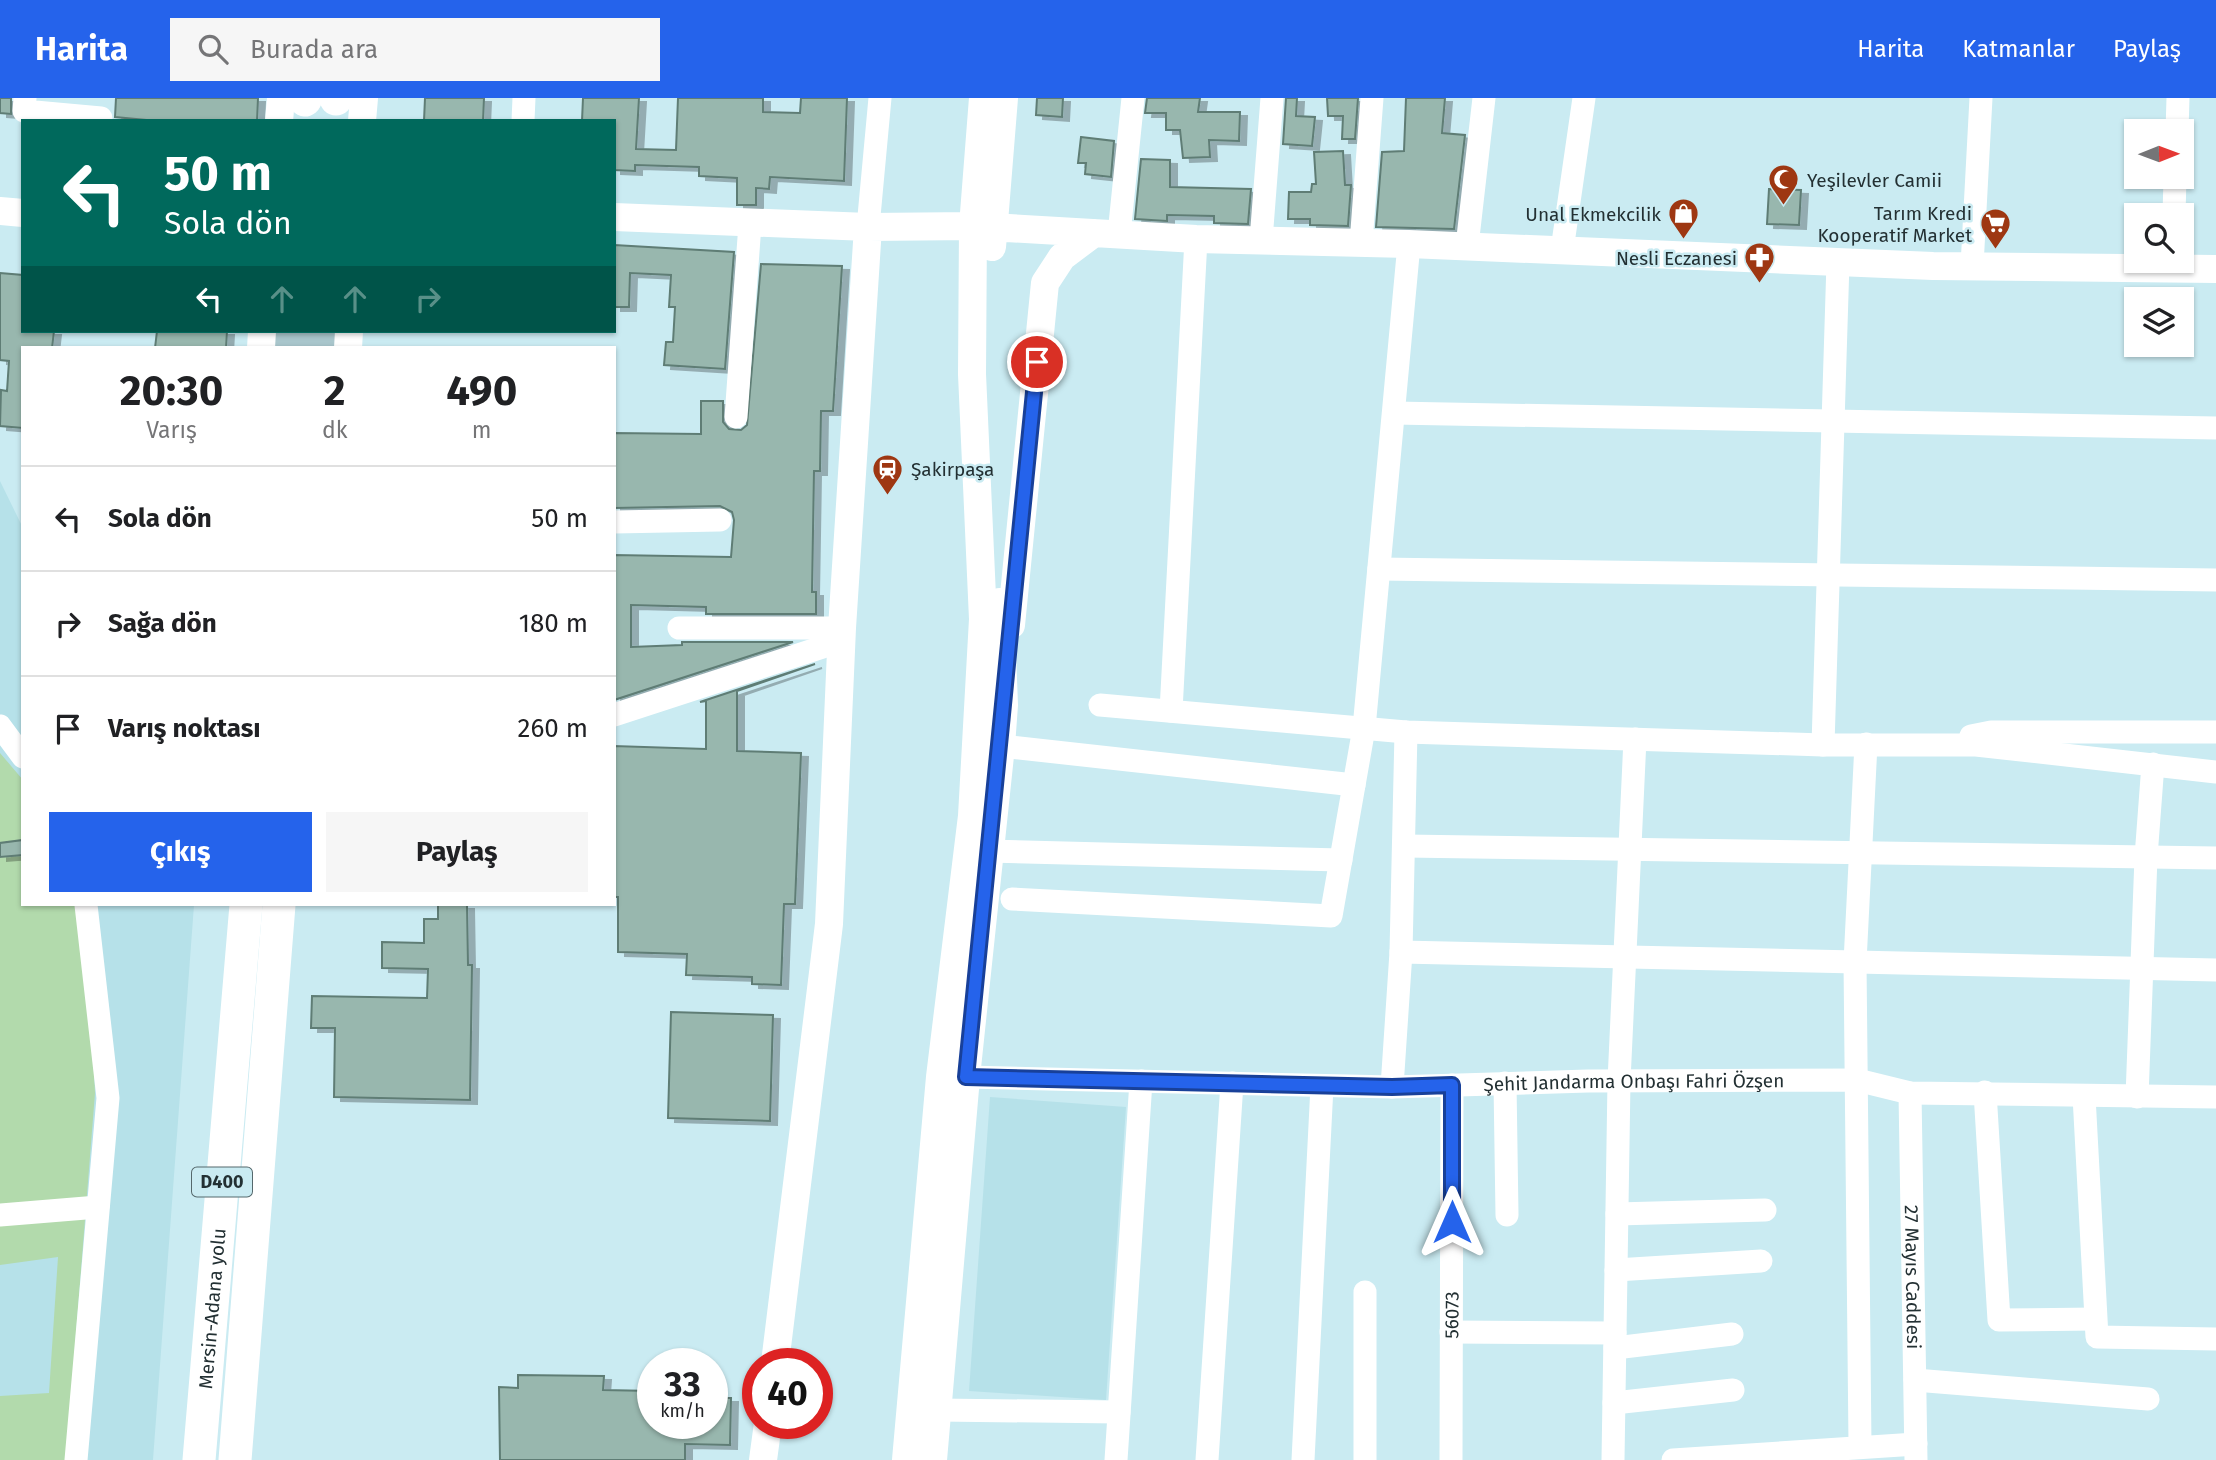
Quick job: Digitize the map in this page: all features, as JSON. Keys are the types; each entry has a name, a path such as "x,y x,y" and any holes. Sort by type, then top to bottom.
{"highway":[{"name":"Mersin-Adana yolu","path":"199,1460 246,906"},
{"name":"Mersin-Adana yolu","path":"235,1460 279,906"}],"main road":[{"path":"983,98 983,227 1003,705"},
{"path":"906,1460 940,1077 972,816 982,632 972,374 983,227 1004,98"},
{"path":"283,119 321,99 358,119"},
{"path":"0,211 21,213"},
{"path":"616,217 750,224 983,227 1196,239 1467,246 1838,262 1972,266 2124,265"},
{"path":"777,1348 829,923 842,634 868,227"},
{"path":"933,1460 966,1077 1045,283 1062,257 1107,233"},
{"path":"2194,267 2216,269"},
{"path":"763,1460 766,1439"}],"street":[{"path":"25,98 23,111 101,112"},
{"path":"523,119 524,98"},
{"path":"868,227 880,98"},
{"path":"1107,233 1133,98"},
{"path":"1261,240 1272,98"},
{"path":"1361,243 1372,98"},
{"path":"1467,246 1484,98"},
{"path":"1562,250 1584,98"},
{"path":"1972,266 1982,98"},
{"path":"2177,119 2178,98"},
{"path":"736,417 750,224"},
{"path":"1171,711 1196,239"},
{"path":"1012,899 1331,916 1364,728 1409,244"},
{"path":"1823,745 1838,262"},
{"path":"1394,413 2216,428"},
{"path":"616,522 720,520"},
{"path":"1379,569 2216,580"},
{"path":"678,628 842,634"},
{"path":"616,714 842,634"},
{"path":"1100,705 1406,732 1823,745 1941,744 2216,772"},
{"path":"0,726 21,754"},
{"path":"1392,1087 1401,951 1406,732"},
{"path":"1941,744 1991,732 2216,732"},
{"path":"1613,1460 1619,1081 1636,739"},
{"path":"1860,1445 1854,962 1866,744"},
{"path":"1001,746 1354,785"},
{"path":"2137,1097 2146,857 2153,764"},
{"path":"1405,846 2216,858"},
{"path":"988,851 1340,860"},
{"path":"76,1460 108,1098 86,906"},
{"path":"1401,951 2216,970"},
{"name":"Şehit Jandarma Onbaşı Fahri Özşen","path":"966,1077 1392,1087 1619,1081 1857,1080 1910,1093 2216,1097"},
{"path":"1116,1460 1141,1081"},
{"path":"1208,1460 1232,1083"},
{"path":"1506,1083 1507,1215"},
{"name":"56073","path":"1451,1460 1452,1085"},
{"path":"1303,1460 1322,1086"},
{"path":"1985,1092 1999,1320 2095,1319"},
{"name":"27 Mayıs Caddesi","path":"1910,1093 1916,1452"},
{"path":"2084,1096 2097,1337 2216,1339"},
{"path":"0,1215 98,1207"},
{"path":"1617,1214 1765,1210"},
{"path":"1616,1270 1761,1261"},
{"path":"1364,1460 1365,1292"},
{"path":"1451,1332 1615,1340 1732,1334"},
{"path":"1915,1380 2148,1399"},
{"path":"1614,1402 1733,1390"},
{"path":"938,1410 1119,1412"},
{"path":"1673,1460 1860,1445 1916,1452"}],"shaded area":[{"path":"0,481 21,524 21,906 194,906 153,1460 0,1460"},
{"path":"990,1097 1126,1107 1106,1400 969,1391"}],"green space":[{"path":"0,753 21,778 21,906 77,906 93,1052 95,1093 66,1460 0,1460 0,1396 49,1393 58,1257 0,1265"}],"building":[{"path":"0,98 11,98 11,114 0,113"},
{"path":"116,98 258,98 257,119 115,117"},
{"path":"425,98 484,98 483,119 424,119"},
{"path":"583,98 639,98 636,149 676,150 678,98 763,98 763,112 800,113 801,98 847,98 844,181 770,177 769,189 756,188 756,205 737,205 737,178 699,176 699,167 635,165 635,171 616,170 616,119 582,119"},
{"path":"1037,98 1063,98 1062,117 1036,115"},
{"path":"1147,98 1200,98 1198,112 1240,112 1239,141 1209,140 1210,157 1183,158 1180,130 1166,130 1166,113 1145,113"},
{"path":"1286,98 1297,98 1296,116 1315,117 1312,146 1283,144"},
{"path":"1327,98 1358,98 1355,139 1342,139 1343,116 1328,116"},
{"path":"1406,98 1445,98 1442,133 1465,135 1454,229 1376,227 1382,152 1404,151"},
{"path":"1081,137 1114,141 1111,177 1085,174 1086,163 1078,163"},
{"path":"1343,151 1345,185 1351,185 1348,226 1310,225 1310,219 1288,219 1289,192 1311,192 1312,184 1316,184 1314,152"},
{"path":"1141,159 1170,160 1170,187 1251,189 1248,224 1214,223 1214,216 1167,215 1167,221 1135,219"},
{"name":"Yeşilevler Camii","path":"1769,189 1801,190 1799,225 1767,224"},
{"path":"616,245 734,252 725,369 664,365 666,342 673,342 675,307 669,307 671,275 630,273 629,307 616,307"},
{"path":"761,264 842,266 833,411 821,411 820,471 814,471 812,592 816,592 816,614 706,614 706,607 631,605 631,647 682,645 682,642 793,642 616,699 616,555 731,557 734,520 732,512 720,506 616,508 616,433 701,434 701,401 723,401 723,422 729,429 741,430 747,425"},
{"path":"0,273 21,275 21,333 54,333 52,346 21,346 21,428 0,426 1,390 7,391 9,361 0,360"},
{"path":"157,333 227,333 226,346 155,346"},
{"path":"815,664 737,691 737,751 801,753 795,904 784,904 781,985 752,984 752,977 686,975 687,954 618,952 616,746 706,749 706,701 700,702"},
{"path":"21,840 21,855 0,857 0,843"},
{"path":"438,906 467,906 468,965 472,965 470,1100 334,1097 335,1028 311,1028 312,996 427,998 428,969 382,968 382,942 424,943 424,919 438,919"},
{"path":"671,1012 773,1015 770,1121 668,1118"},
{"path":"518,1375 604,1376 603,1390 637,1391 637,1439 728,1439 728,1398 731,1398 730,1445 685,1444 685,1460 500,1460 499,1387 518,1388"}],"tunnel":[{"path":"288,346 289,333"},
{"path":"319,346 320,333"}],"place":[{"name":"Yeşilevler Camii","path":"1784,207"},
{"name":"Unal Ekmekcilik","path":"1684,241"},
{"name":"Tarım Kredi Kooperatif Market","path":"1995,251"},
{"name":"Nesli Eczanesi","path":"1760,285"},
{"name":"Şakirpaşa","path":"888,496"}],"route":[{"path":"1037,362 1001,746 966,1077 1392,1087 1452,1085 1452,1222"}]}
